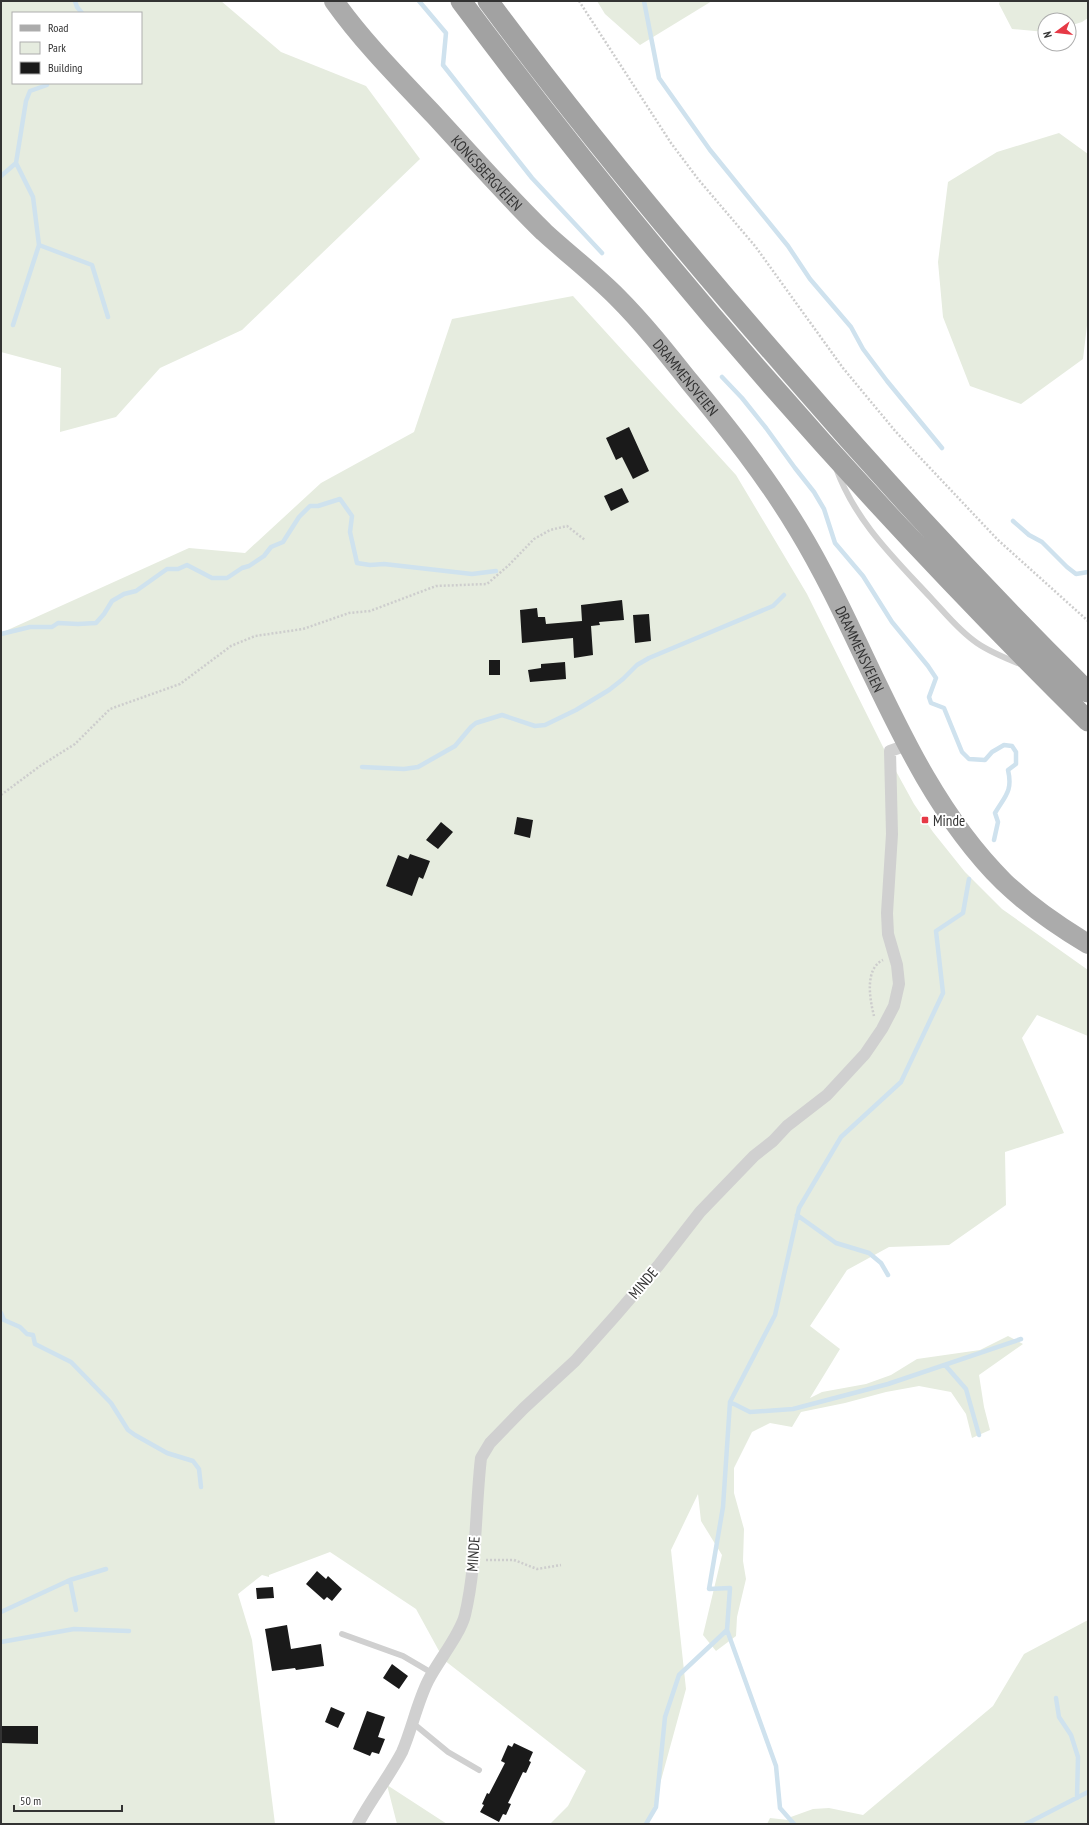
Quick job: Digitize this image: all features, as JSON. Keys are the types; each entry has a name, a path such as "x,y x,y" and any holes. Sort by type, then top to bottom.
{"highway":[{"path":"461,1 555,125 669,264 830,450 921,550 1088,721"},
{"path":"488,1 595,140 742,318 900,496 1088,692"}],"main road":[{"name":"KONGSBERGVEIEN","path":"334,1 377,52 524,212 609,289 652,334"},
{"name":"DRAMMENSVEIEN","path":"652,334 746,451 796,526 859,646 898,748 939,801 961,833 1003,881 1046,916 1088,944"}],"street":[{"name":"MINDE","path":"358,1824 390,1774 414,1724 427,1682 464,1617 471,1580 481,1458 490,1443 524,1408 575,1361 658,1266 700,1212 754,1156 774,1141 787,1126 827,1095 865,1054 882,1029 894,1006 899,984 897,965 888,934 887,920 898,748"}],"lane":[{"path":"830,450 843,487 860,516 884,548 975,642 995,653 1036,669"},
{"path":"342,1634 403,1656 432,1673"},
{"path":"414,1724 448,1752 479,1770"}],"path":[{"path":"579,1 671,143 698,179 755,246 842,368 896,432 998,540 1088,621"},
{"path":"1,794 40,766 75,744 110,709 180,684 231,646 255,636 303,629 349,613 370,611 436,586 487,584 509,565 534,539 550,530 567,526 585,540"},
{"path":"882,1029 876,1023 870,998 871,976 880,961 893,954"},
{"path":"473,1559 514,1560 537,1569 562,1565"}],"green space":[{"path":"1,1 221,1 281,52 366,86 420,159 242,330 160,368 116,417 60,432 61,368 1,352"},
{"path":"597,1 712,1 640,45 605,14"},
{"path":"1000,1 1088,1 1088,18 1077,24 1077,12 1037,12 1037,31 1012,29 999,4"},
{"path":"1059,133 1088,154 1088,317 1083,359 1021,404 970,386 943,317 938,262 948,182 997,152"},
{"path":"573,296 736,475 807,594 886,753 914,804 933,832 965,872 1002,909 1088,970 1088,1036 1037,1015 1022,1038 1064,1133 1005,1152 1006,1205 949,1245 889,1247 847,1270 810,1326 840,1349 810,1398 822,1392 866,1384 891,1375 917,1359 980,1350 1008,1336 1023,1344 979,1375 984,1407 990,1430 972,1438 966,1414 951,1392 919,1386 886,1392 845,1403 801,1412 792,1427 770,1423 752,1432 734,1468 734,1493 744,1529 743,1561 746,1579 737,1617 736,1636 716,1651 703,1635 722,1555 701,1521 698,1494 671,1550 686,1689 649,1824 550,1824 568,1806 586,1771 444,1660 416,1609 330,1552 269,1575 269,1577 262,1575 238,1594 252,1640 275,1824 1,1824 1,633 189,548 245,553 321,483 414,432 452,319"},
{"path":"1088,1620 1088,1824 767,1824 770,1818 788,1820 788,1818 813,1809 829,1808 863,1815 993,1706 1024,1654"},
{"path":"387,1785 447,1824 397,1824"}],"building":[{"path":"629,427 649,471 633,479 622,457 616,460 606,438"},
{"path":"622,488 629,502 611,511 604,496"},
{"path":"622,600 624,620 599,622 600,625 591,626 593,655 574,658 573,638 522,643 520,610 537,608 538,617 545,617 546,624 582,621 581,605"},
{"path":"649,614 651,641 635,643 633,615"},
{"path":"489,660 500,660 500,675 489,675"},
{"path":"565,662 566,679 530,682 528,670 541,668 541,664"},
{"path":"517,817 533,820 530,838 514,834"},
{"path":"441,822 453,832 438,849 426,840"},
{"path":"410,854 430,861 423,879 419,877 412,896 386,886 398,855 408,859"},
{"path":"317,1571 326,1579 328,1576 342,1589 332,1601 327,1597 324,1600 306,1584"},
{"path":"273,1587 274,1598 257,1599 256,1588"},
{"path":"287,1625 291,1649 321,1644 324,1666 296,1670 295,1668 272,1671 265,1629"},
{"path":"392,1664 408,1676 399,1689 383,1678"},
{"path":"331,1707 345,1713 338,1728 325,1722"},
{"path":"367,1711 385,1717 378,1737 385,1739 379,1754 372,1752 370,1756 353,1749"},
{"path":"1,1726 38,1726 38,1744 1,1743"},
{"path":"514,1743 533,1752 529,1761 531,1762 526,1773 523,1772 508,1803 511,1804 506,1815 503,1814 499,1822 480,1812 484,1805 482,1804 487,1793 489,1794 505,1763 501,1761 508,1745 512,1747"}],"waterway":[{"path":"75,1 81,12"},
{"path":"419,1 446,33 443,65 532,178 602,253"},
{"path":"644,1 659,78 710,150 788,246 810,279 851,327 863,349 887,381 942,448"},
{"path":"1,176 16,163 26,101 30,91 47,84"},
{"path":"13,325 39,245 33,197 16,163"},
{"path":"39,245 92,265 108,317"},
{"path":"722,377 742,398 814,492 824,509 835,543 863,576 892,622 936,678 929,697 931,703 944,708 962,752 969,759 985,760 992,752 1004,745 1012,746 1016,752 1016,764 1008,770 1009,788 995,813 998,822 994,840"},
{"path":"1,634 30,627 52,627 58,623 96,623 112,601 124,594 136,591 167,569 178,569 187,565 212,578 227,578 264,556 271,547 283,542 299,517 310,506 318,506 340,499 352,516 350,532 357,563 370,565 384,564 472,574 496,571"},
{"path":"1013,521 1029,535 1042,542 1076,574 1088,572"},
{"path":"362,767 404,769 418,767 455,746 476,723 502,715 535,726 545,725 576,710 609,690 637,665 649,658 773,606 784,595"},
{"path":"646,1824 656,1807 665,1717 679,1675 727,1630 730,1588 709,1589 723,1507 730,1402 775,1315 799,1208 841,1137 901,1082 943,993 936,931 963,913 969,879"},
{"path":"797,1215 836,1243 869,1253 881,1263 888,1275"},
{"path":"1,1313 4,1320 20,1327 27,1334 33,1335 35,1344 71,1362 111,1403 128,1430 167,1453 193,1461 199,1469 201,1487"},
{"path":"730,1402 750,1412 793,1409 888,1384 1021,1339"},
{"path":"945,1365 966,1389 979,1435"},
{"path":"1,1612 70,1580 106,1569"},
{"path":"70,1580 76,1610"},
{"path":"1,1642 74,1629 129,1631"},
{"path":"727,1630 776,1766 780,1808 794,1824"},
{"path":"1056,1698 1059,1717 1071,1735 1078,1757 1077,1798"},
{"path":"1026,1824 1088,1792"}],"place":[{"name":"Minde","path":"925,820"}]}
